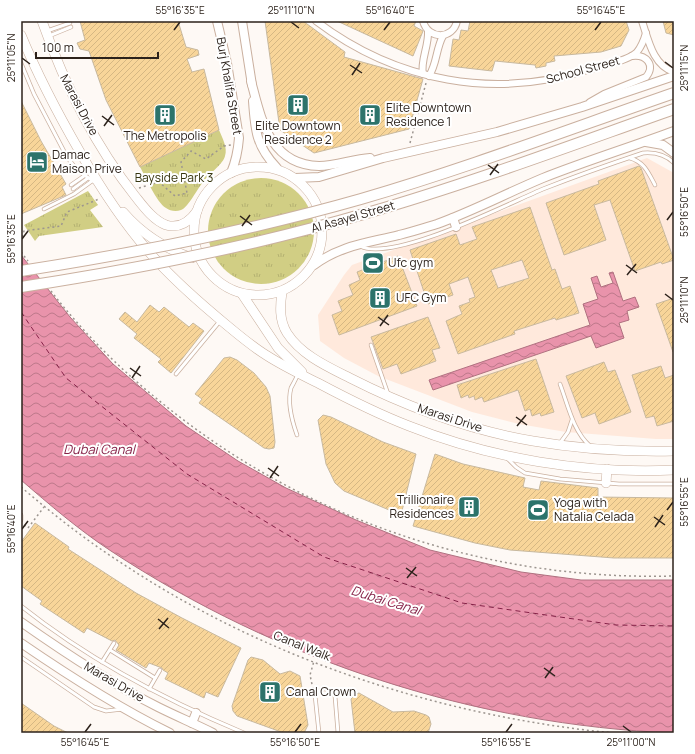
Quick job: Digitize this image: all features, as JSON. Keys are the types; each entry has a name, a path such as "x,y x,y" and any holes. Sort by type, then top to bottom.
{"main road":[{"name":"Marasi Drive","path":"42,21 59,66 84,117 108,158 132,191 152,215 166,225 175,226 184,223 192,218 197,210"},
{"name":"Marasi Drive","path":"21,35 42,83 96,183"},
{"name":"Al Asayel Street","path":"21,271 194,240 335,206 435,176 674,93"},
{"name":"Al Asayel Street","path":"21,287 166,262 313,228 440,191 674,109"},
{"path":"257,167 277,168 295,178 307,189 316,203 322,218 323,234 321,250 314,265 300,281 282,292 262,296 242,294 226,287 211,276 201,261 195,244 194,227 197,210 210,188 231,173 257,167"},
{"path":"96,183 129,228 159,264 190,294 264,354 298,374 316,382"},
{"path":"96,183 126,216 153,238 184,255 201,261"},
{"name":"Marasi Drive","path":"282,292 281,312 283,323 293,341 328,367 389,396 438,415 531,441 622,451 674,451"},
{"path":"242,294 278,348 296,367 316,382"},
{"name":"Marasi Drive","path":"316,382 363,406 411,427 461,444 505,455 564,465 607,469 674,470"},
{"path":"606,483 607,469"}],"street":[{"name":"Burj Khalifa Street","path":"217,21 227,63 236,118 238,144 235,162 231,173"},
{"name":"Burj Khalifa Street","path":"242,21 257,134 260,146 266,157 277,168"},
{"name":"School Street","path":"316,21 348,43 374,57 401,68 426,75 476,83 524,83 570,75 630,57 640,48 646,33"},
{"path":"423,21 428,31 438,36 443,36 453,30 457,21"},
{"path":"642,21 657,60 664,67 674,72"},
{"path":"428,31 427,49 422,67 426,75 433,69 437,51 443,36"},
{"path":"427,49 437,51"},
{"path":"582,107 604,94 646,77 650,68 647,59 638,56 630,57"},
{"path":"295,178 319,177 383,158 497,132 582,107 674,76"},
{"path":"251,80 266,131 284,154 292,159 309,165 319,166 360,159 383,158"},
{"path":"314,265 331,254 357,244 405,234 453,218 547,177 674,131"},
{"path":"645,142 663,146 674,153"},
{"path":"453,218 456,227"},
{"name":"Marasi Drive","path":"21,622 101,676 158,707 213,733"},
{"name":"Marasi Drive","path":"21,643 88,688 170,733"},
{"path":"192,723 196,713"}],"lane":[{"path":"46,34 70,25"},
{"path":"21,63 34,94 57,139 72,163 84,176 96,183"},
{"path":"357,244 373,250 414,242 456,227 545,188 643,153 651,152 664,156 674,163"},
{"path":"630,158 646,168 654,185"},
{"path":"71,185 84,176"},
{"path":"73,189 88,178"},
{"path":"44,209 96,183"},
{"path":"176,374 221,320"},
{"path":"371,345 389,396"},
{"path":"297,435 291,415 290,399 291,390 298,374"},
{"path":"560,384 572,418 582,438 593,448"},
{"path":"558,445 568,432 572,418"},
{"path":"505,455 516,468 530,474 606,483 648,485 674,484"},
{"path":"21,515 21,521"},
{"path":"21,606 60,635 102,662 149,689 196,713 244,733"},
{"path":"102,662 114,643"},
{"path":"110,650 155,678"},
{"path":"21,657 94,707 106,711 124,709"},
{"path":"149,689 160,670"},
{"path":"318,733 314,695 322,689 328,689 334,696 338,733"}],"path":[{"path":"407,153 426,75"},
{"path":"132,191 159,182 175,196 186,193 181,162 191,151 206,159 224,146 238,144"},
{"path":"21,242 24,232 61,226 67,212 106,197"},
{"path":"21,252 29,262"},
{"path":"50,290 63,307 107,354 172,412 231,453 279,482 314,500 402,536 441,548 495,561 526,567 589,574 621,576 674,576"},
{"name":"Canal Walk","path":"21,487 94,545 153,584 184,602 248,634 314,662 382,686 454,706 526,721 613,733"},
{"path":"21,521 28,528 44,506"},
{"path":"314,662 310,675 314,695"}],"shaded area":[{"path":"647,158 674,173 674,439 566,432 519,424 472,412 378,376 344,358 320,341 318,315 352,265"}],"green space":[{"name":"Bayside Park 3","path":"219,130 226,150 224,159 203,182 183,209 179,211 169,210 162,205 155,195 140,167"},
{"path":"261,178 281,182 298,194 310,211 314,231 310,251 298,268 281,280 261,284 241,280 224,268 212,251 208,231 212,211 224,194 241,182"},
{"path":"88,191 98,205 90,210 103,227 39,236 35,241 24,225"}],"water":[{"name":"Dubai Canal","path":"21,255 70,317 113,364 186,426 238,461 286,488 356,520 430,550 521,572 581,580 674,580 674,733 600,727 526,717 452,701 380,680 310,655 241,625 175,590 111,551 88,535 21,480"},
{"path":"613,272 623,301 635,297 639,307 627,311 629,320 619,323 624,338 596,348 591,336 433,390 429,380 590,325 583,304 598,299 591,278 597,276 601,287 613,283 609,273"}],"building":[{"path":"80,21 178,21 186,47 198,50 199,55 187,59 192,72 204,69 219,130 140,167 106,100 89,51 80,49 77,43 85,40"},
{"path":"265,21 303,21 345,52 344,57 423,79 409,129 314,153 280,130"},
{"path":"337,21 416,21 414,26 423,31 413,56"},
{"path":"470,21 626,21 629,30 621,46 601,52 554,56 555,61 546,63 546,66 536,68 535,65 495,61 492,71 449,66 453,39 459,40 461,30 468,31"},
{"path":"663,21 674,21 674,35 666,33"},
{"name":"Damac Maison Prive","path":"21,101 41,141 66,184 62,187 66,195 21,214"},
{"path":"639,166 674,260 662,264 661,262 635,271 610,200 594,205 606,240 564,255 546,203 599,184 598,181"},
{"path":"530,207 552,270 555,269 562,289 570,286 579,313 556,320 555,318 514,331 515,334 458,354 446,321 462,314 459,306 470,302 469,299 475,297 468,277 449,284 453,295 428,304 410,250 456,234 460,245 477,239 472,227","holes":["522,260 529,278 498,288 491,270"]},
{"name":"UFC Gym","path":"398,256 417,306 339,335 332,315 342,311 338,301 353,295 349,285 360,280 357,272"},
{"path":"674,298 674,352 673,352 656,304"},
{"path":"150,305 159,312 164,307 189,327 193,323 204,331 171,373 158,362 161,359 134,338 137,334 119,319 125,312 137,322"},
{"path":"428,317 440,348 432,350 436,361 401,374 397,364 383,369 371,337"},
{"path":"230,357 237,360 254,373 266,387 270,396 275,442 274,448 264,448 199,403 202,399 195,394 224,358"},
{"path":"536,359 554,412 541,416 540,413 532,416 530,409 525,411 518,390 484,402 482,397 475,400 474,396 469,398 468,395 461,398 457,385"},
{"path":"604,362 608,372 615,370 631,412 599,424 595,413 582,418 566,376"},
{"path":"661,366 665,378 674,375 674,421 657,426 654,416 646,418 632,375"},
{"path":"323,415 331,417 383,442 416,454 401,515 344,491 335,483 326,464 318,420"},
{"path":"435,454 463,464 525,478 523,487 539,490 541,481 598,488 598,497 674,498 674,558 614,558 510,550 475,543 413,526"},
{"path":"35,523 69,547 68,549 136,593 241,648 218,697 206,692 204,698 165,679 168,673 162,668 149,663 146,668 116,650 119,645 115,640 112,641 87,628 84,633 40,604 42,601 21,586 21,542"},
{"name":"Canal Crown","path":"251,657 263,660 280,674 290,671 300,676 308,725 304,733 284,733 237,716 233,711 232,706 248,660"},
{"path":"359,693 393,712 414,711 426,715 429,717 431,724 428,733 355,733 351,699"},
{"path":"21,703 54,726 68,733 21,733"}],"ferry route":[{"path":"21,312 66,378 187,474 324,557 462,603 616,625 674,626"}],"place":[{"name":"Elite Downtown Residence 2","path":"298,105"},
{"name":"The Metropolis","path":"165,115"},
{"name":"Elite Downtown Residence 1","path":"370,115"},
{"name":"Damac Maison Prive","path":"37,162"},
{"name":"Ufc gym","path":"373,263"},
{"name":"UFC Gym","path":"380,298"},
{"name":"Trillionaire Residences","path":"469,507"},
{"name":"Yoga with Natalia Celada","path":"538,510"},
{"name":"Canal Crown","path":"270,692"}]}
